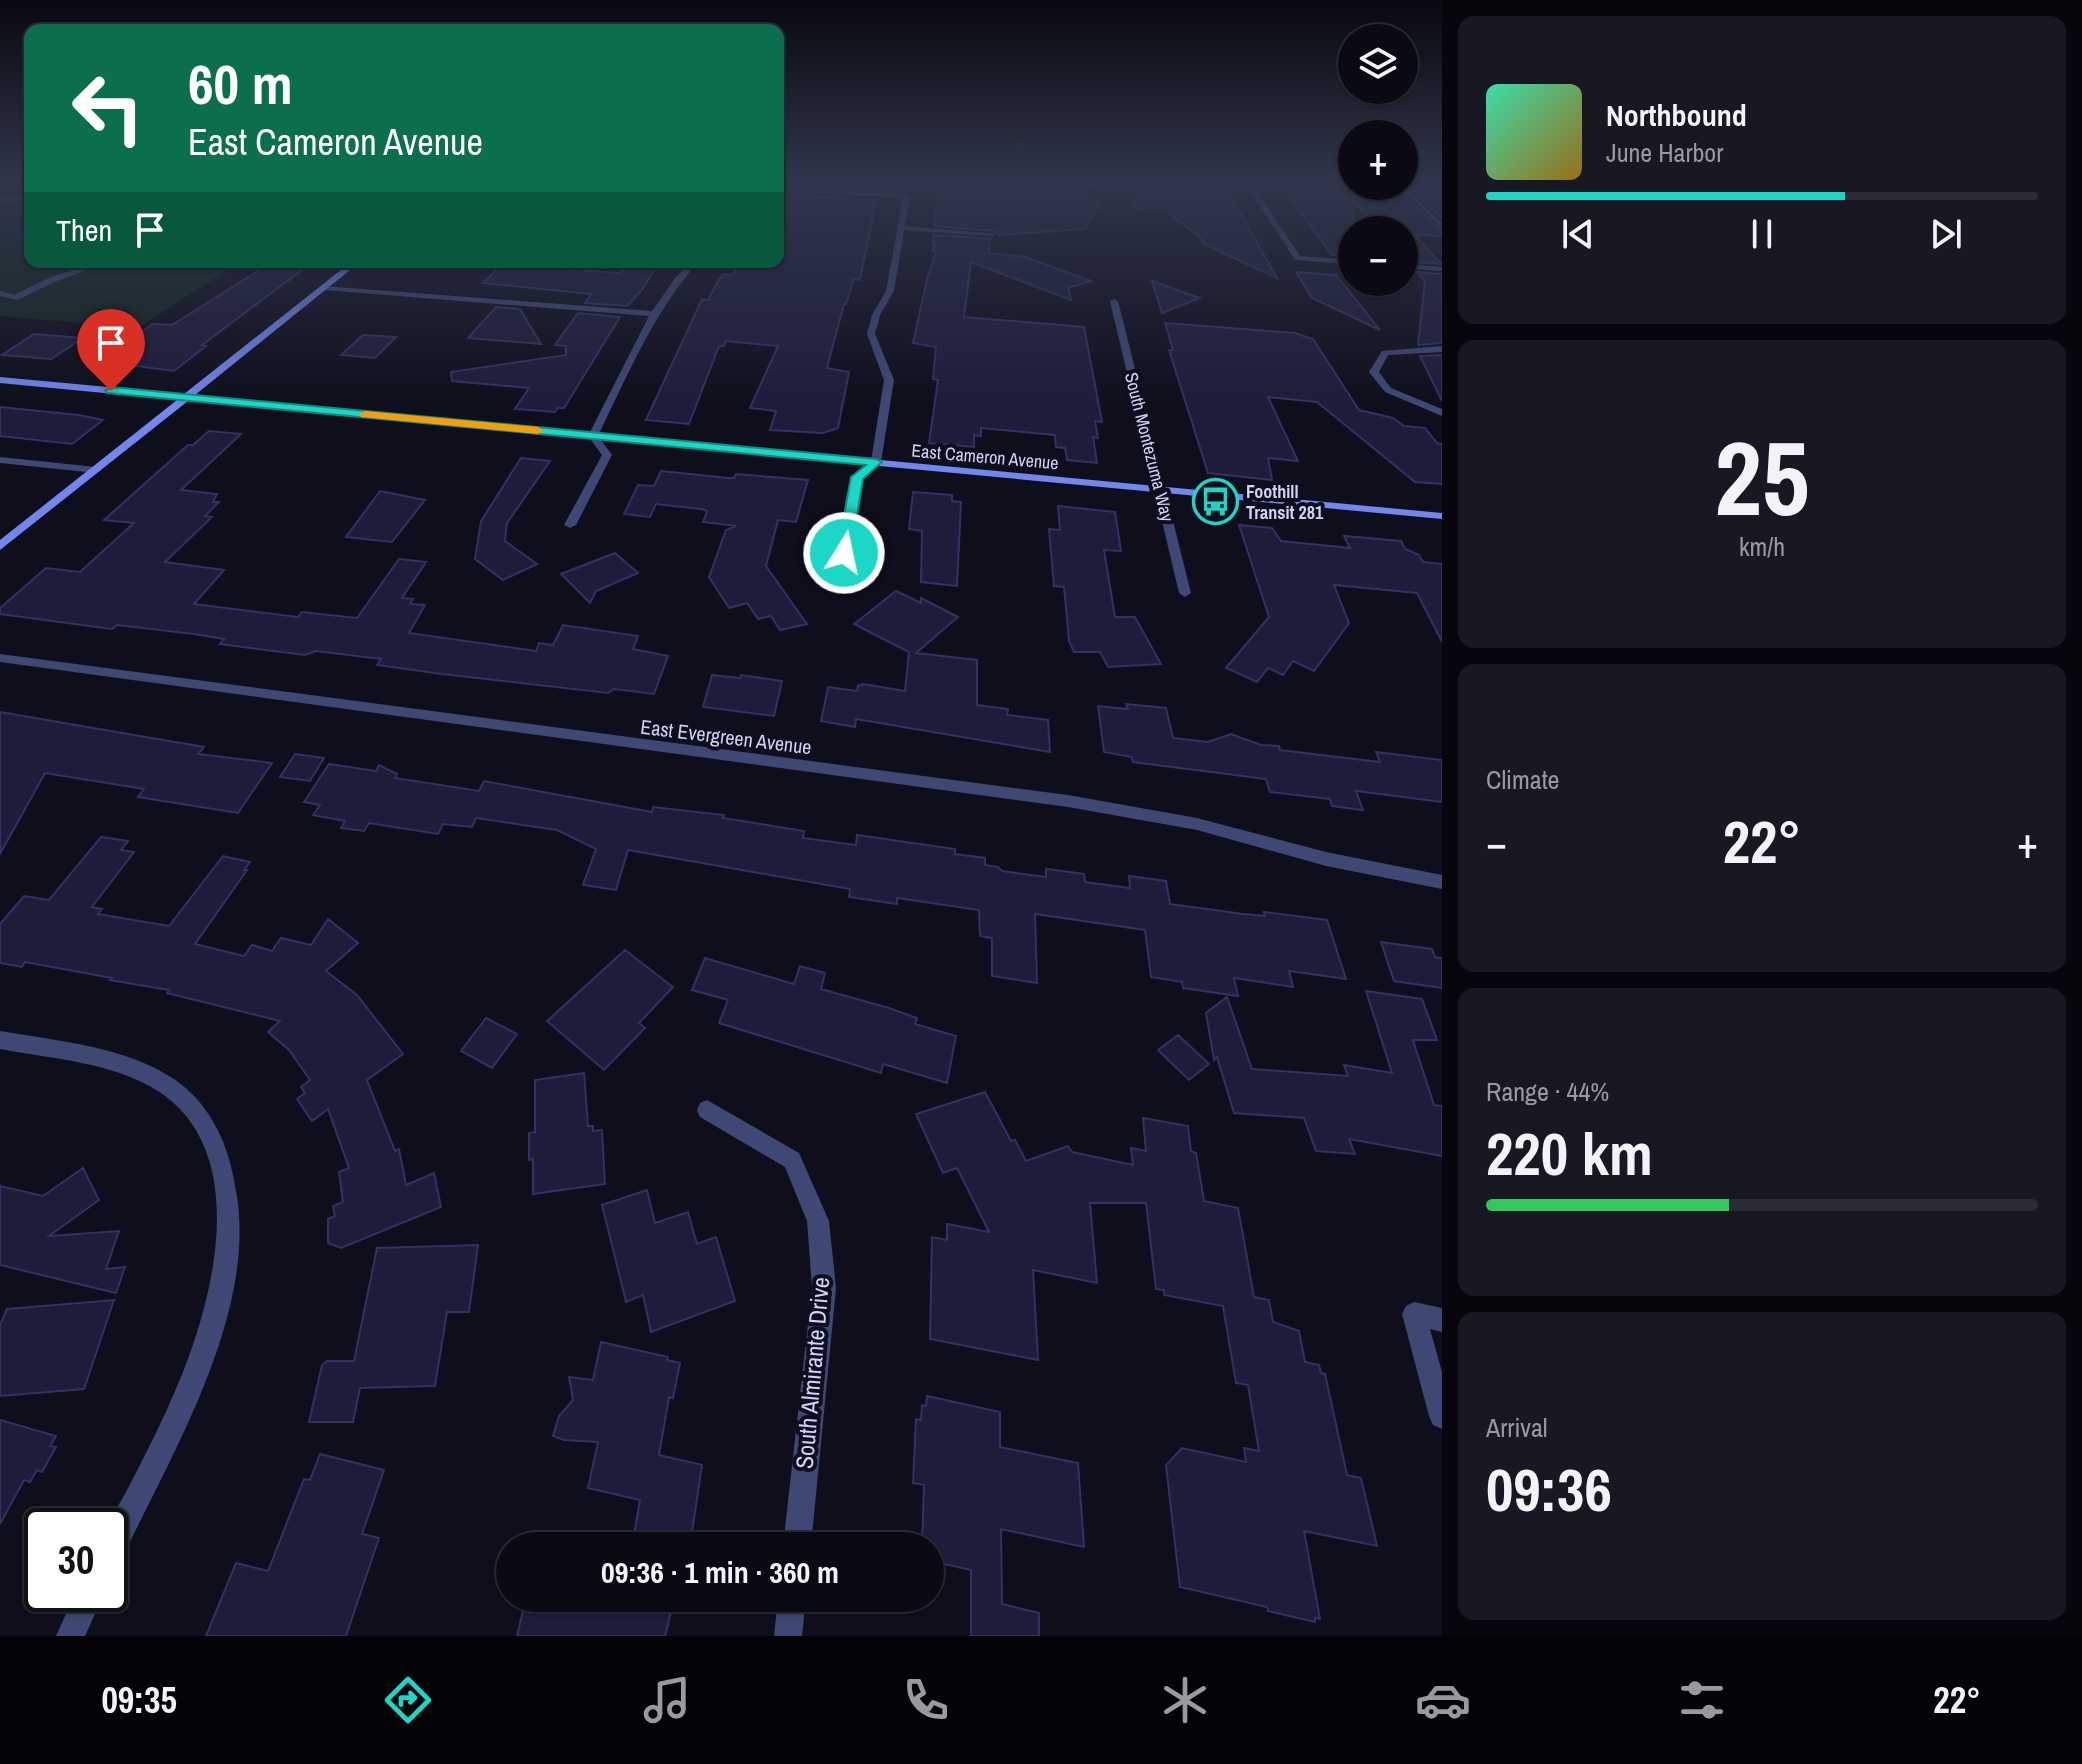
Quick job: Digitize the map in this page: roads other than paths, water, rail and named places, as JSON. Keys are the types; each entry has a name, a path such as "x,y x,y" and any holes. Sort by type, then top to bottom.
{"main road":[{"path":"0,546 349,268"},
{"name":"East Cameron Avenue","path":"0,380 1442,516"}],"street":[{"path":"844,553 857,477 876,462 889,380 871,334 876,315 890,291 896,254"},
{"path":"1296,254 1298,258 1338,261"},
{"path":"1418,267 1442,269"},
{"path":"0,293 14,298 86,268"},
{"path":"570,525 607,455 593,436 655,314 688,268"},
{"path":"324,288 655,314"},
{"name":"South Montezuma Way","path":"1114,301 1185,593"},
{"path":"1442,349 1385,353 1374,372 1388,390 1442,413"},
{"path":"0,460 96,470"},
{"name":"East Evergreen Avenue","path":"0,658 1068,801 1197,824 1326,859 1442,882"},
{"path":"0,1040 106,1061 149,1077 184,1099 212,1137 225,1183 229,1226 226,1275 210,1332 190,1385 128,1514"},
{"name":"South Almirante Drive","path":"707,1110 792,1160 818,1221 824,1288 798,1532"},
{"path":"1442,1320 1414,1314 1442,1416"},
{"path":"70,1636 81,1612"},
{"path":"788,1636 791,1612"}],"place":[{"name":"Foothill Transit 281","path":"1215,502"}]}
